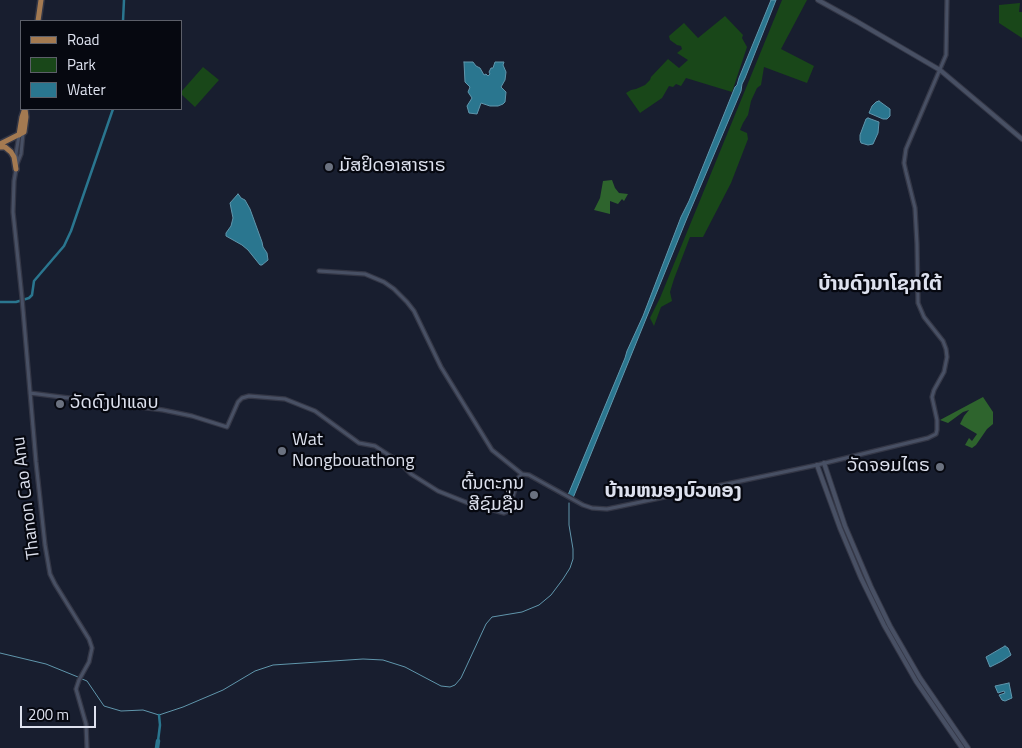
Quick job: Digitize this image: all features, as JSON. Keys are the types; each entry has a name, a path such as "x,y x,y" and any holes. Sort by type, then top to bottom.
{"main road":[{"path":"38,20 41,0"},
{"path":"818,0 940,70 1022,139"},
{"path":"0,145 21,133 22,117 25,110"},
{"path":"0,145 12,152 16,166"},
{"path":"824,463 845,526 890,626 920,678 968,748"},
{"path":"818,465 840,528 861,578 884,625 916,681 962,748"}],"street":[{"path":"319,271 365,274 384,282 400,294 414,311 441,366 487,442 497,455 522,474 592,508 607,509 818,465 928,438 936,434 937,430 932,397 944,372 947,353 943,341 924,317 918,303 915,208 904,163 906,149 944,61 947,49 947,0"},
{"path":"16,166 16,154 21,133"},
{"name":"Thanon Cao Anu","path":"16,166 12,212 45,546 49,570 55,584 92,648 89,662 76,689 86,724 87,748"},
{"path":"30,393 163,410 192,416 227,427 238,402 242,398 249,396 285,399 315,411 359,442 375,446 438,491 468,503 504,512 508,511 519,477 522,474"}],"green space":[{"path":"782,0 807,0 781,49 814,66 807,83 764,67 761,85 757,88 751,101 748,115 740,130 747,133 748,139 731,183 703,237 690,237 670,292 672,301 661,307 654,326 650,318 660,298"},
{"path":"1020,3 1019,12 1022,12 1022,38 999,23 999,5"},
{"path":"725,16 743,35 742,38 747,47 732,92 686,78 681,86 676,84 673,87 669,86 662,98 640,113 626,93 645,85 668,59 679,68 688,60 677,53 682,49 681,46 670,40 669,36 684,23 698,38"},
{"path":"203,67 219,80 195,107 182,95 182,91"},
{"path":"612,180 619,193 628,194 624,201 622,199 618,204 610,201 610,214 594,210 600,198 603,181"},
{"path":"983,397 993,412 993,424 972,448 965,445 969,438 972,441 977,434 960,424 969,410 948,423 940,420"}],"water":[{"path":"771,0 776,0 742,84 741,91 573,498 568,495"},
{"path":"464,62 473,62 484,75 488,76 495,62 504,62 503,65 506,72 505,80 501,87 506,92 503,104 490,106 481,103 477,114 469,113 467,106 472,98 468,92 470,87 465,82"},
{"path":"879,101 890,109 890,116 887,119 869,113 872,106"},
{"path":"868,118 879,122 878,133 873,144 868,145 861,143 860,135"},
{"path":"238,194 245,200 250,209 263,247 267,253 268,260 262,265 242,245 226,236 233,218 230,203"},
{"path":"1005,646 1011,655 990,667 986,657"},
{"path":"1009,683 1012,698 1005,701 999,695 1005,693 1004,691 998,693 995,686"}],"waterway":[{"path":"123,20 124,0"},
{"path":"0,302 16,302 29,298 32,295 34,281 64,246 71,231 113,110"},
{"path":"82,679 87,681 104,706 121,711 143,710 159,715 223,690 255,671 273,665 363,659 383,660 405,667 441,686 450,687 455,685 461,678 486,624 492,617 522,612 539,605 551,595 563,579 573,559 569,525 569,503"},
{"path":"0,653 46,664 78,677"},
{"path":"158,741 159,715"},
{"path":"157,748 158,741"}],"place":[{"name":"ມັສຢິດອາສາຮາຣ","path":"329,167"},
{"name":"ວັດດົງປາແລບ","path":"60,404"},
{"name":"Wat Nongbouathong","path":"282,451"},
{"name":"ວັດຈອມໄຕຣ","path":"940,467"},
{"name":"ຕົ້ນຕະກູນ ສີຊົມຊື່ນ","path":"534,495"}],"district":[{"name":"ບ້ານດົງນາໂຊກໃຕ້","path":"880,285"},
{"name":"ບ້ານຫນອງບົວທອງ","path":"673,492"}]}
